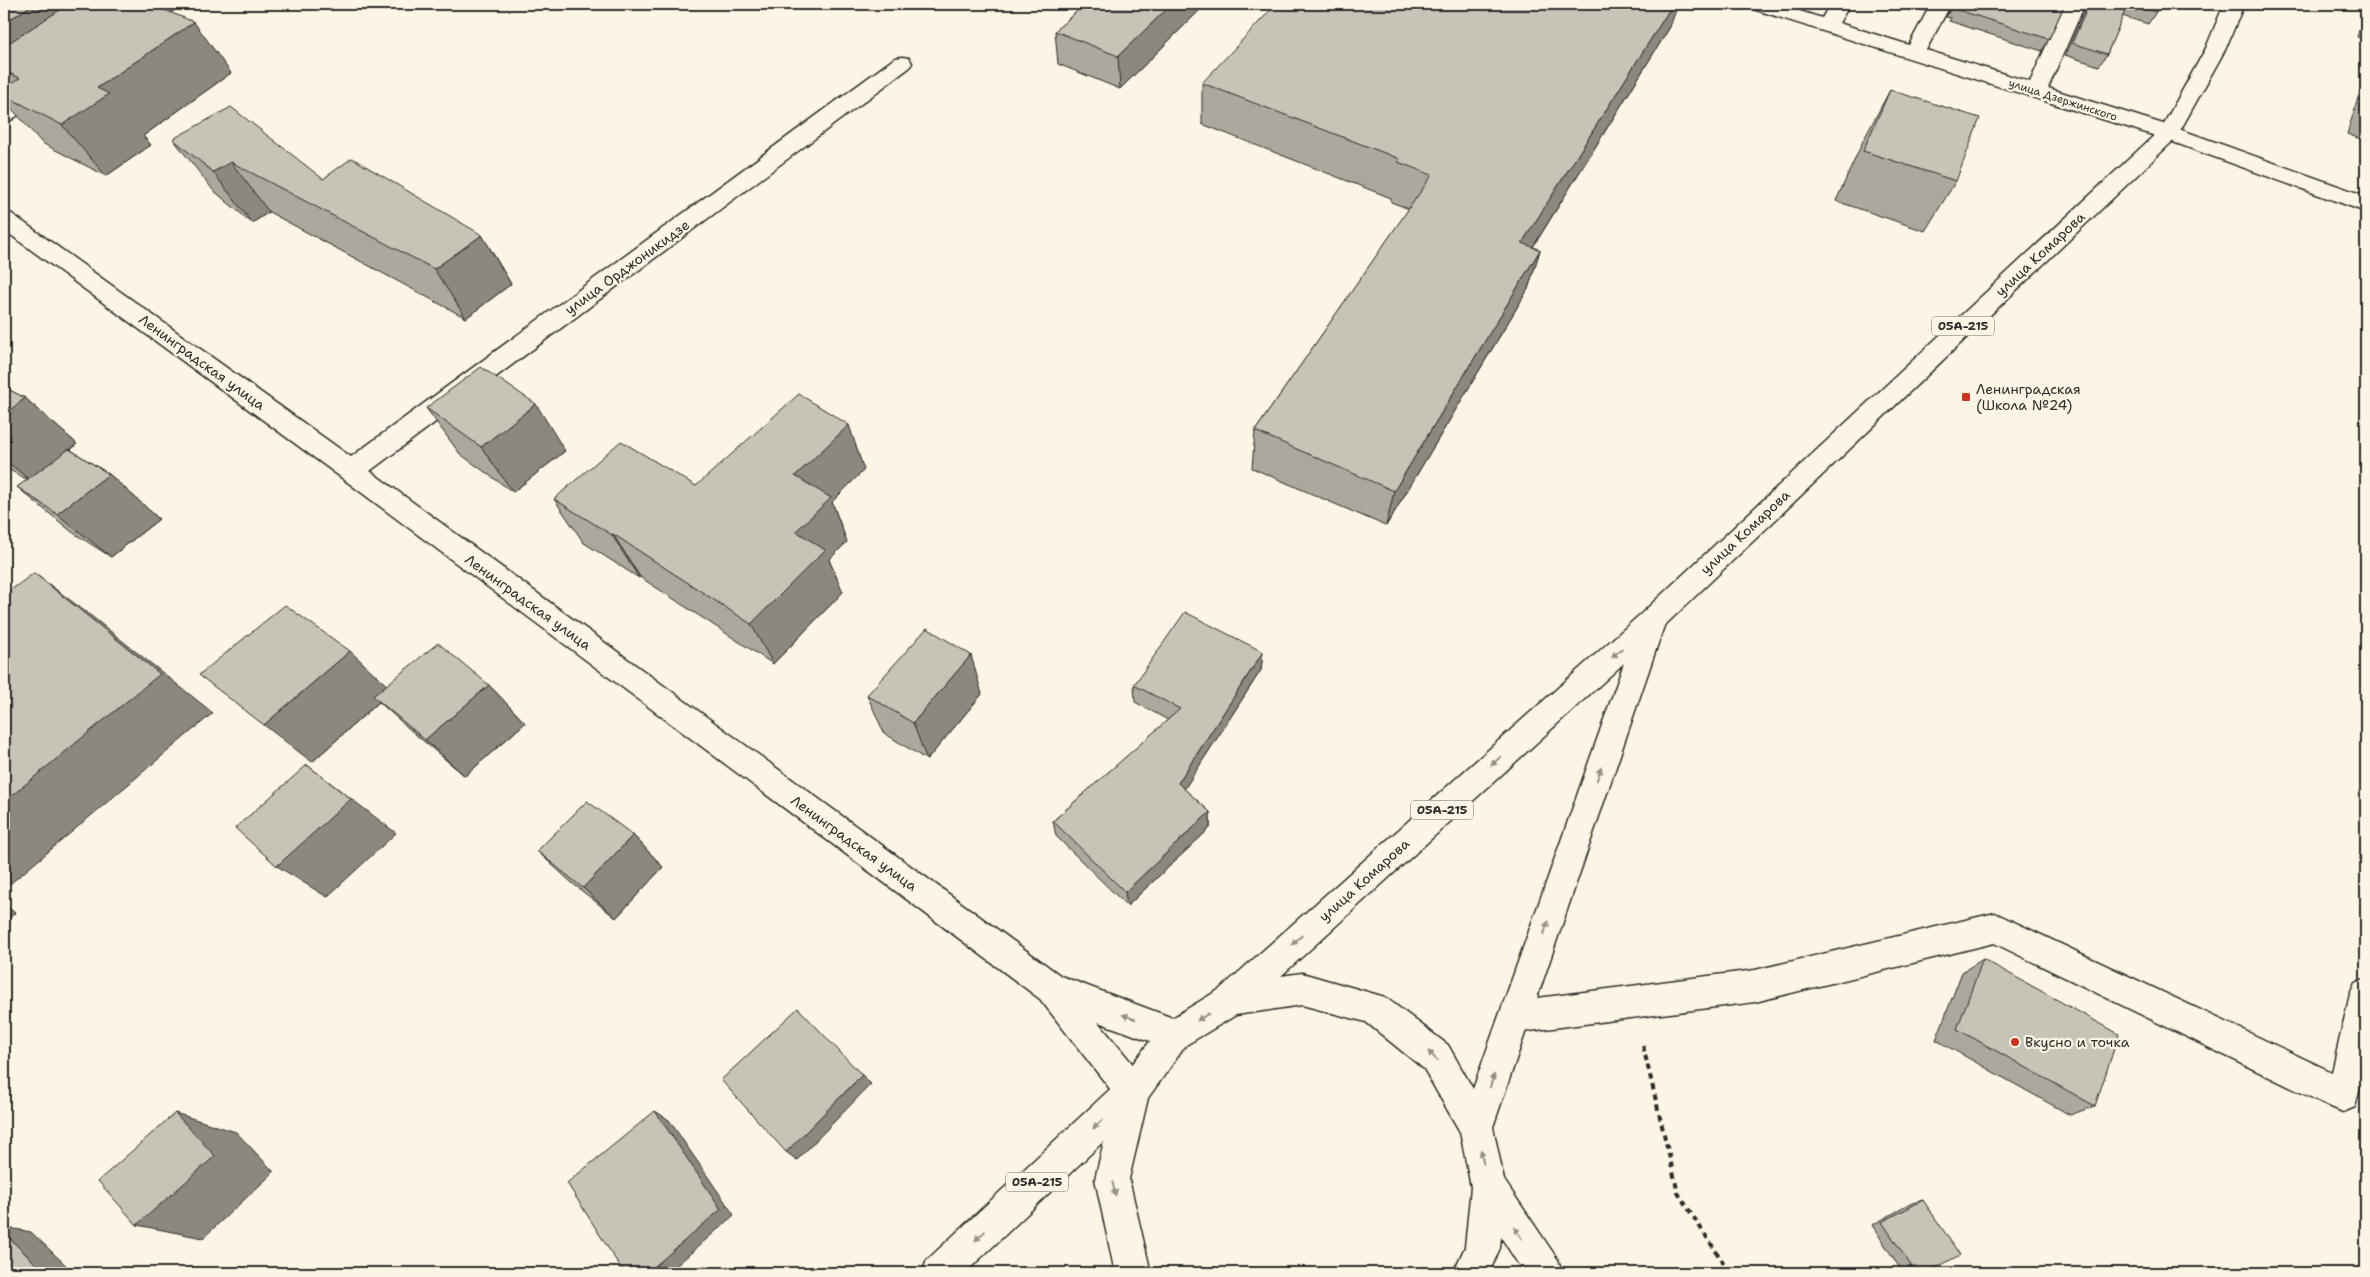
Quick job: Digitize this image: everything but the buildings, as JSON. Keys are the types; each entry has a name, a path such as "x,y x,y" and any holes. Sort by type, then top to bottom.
{"main road":[{"path":"111,43 169,4"},
{"name":"улица Дзержинского","path":"1757,4 2169,133 2366,204"},
{"path":"1827,26 1840,4"},
{"path":"1915,52 1941,4"},
{"path":"2036,91 2075,4"},
{"name":"улица Комарова","path":"1230,1000 1653,620 2169,133 2216,48 2234,4"},
{"name":"улица Орджоникидзе","path":"351,471 902,63"},
{"path":"4,115 62,76"},
{"name":"Ленинградская улица","path":"4,219 351,471 1051,988 1133,1091"},
{"name":"улица Комарова","path":"1476,1127 1653,620"},
{"path":"1515,1017 1755,986 1995,928 2343,1095 2366,994"},
{"name":"Ленинградская улица","path":"1051,988 1175,1034"},
{"path":"1230,1000 1302,989 1374,1008 1436,1057 1476,1127 1488,1187 1482,1248 1471,1273"},
{"name":"05А-215","path":"940,1273 1133,1091 1175,1034 1230,1000"},
{"path":"1133,1091 1112,1179 1133,1273"},
{"path":"1488,1187 1546,1273"}],"path":[{"path":"1632,1003 1678,1192 1730,1273"}],"place":[{"name":"Ленинградская (Школа №24)","path":"1966,397"},
{"name":"Вкусно и точка","path":"2015,1042"}]}
